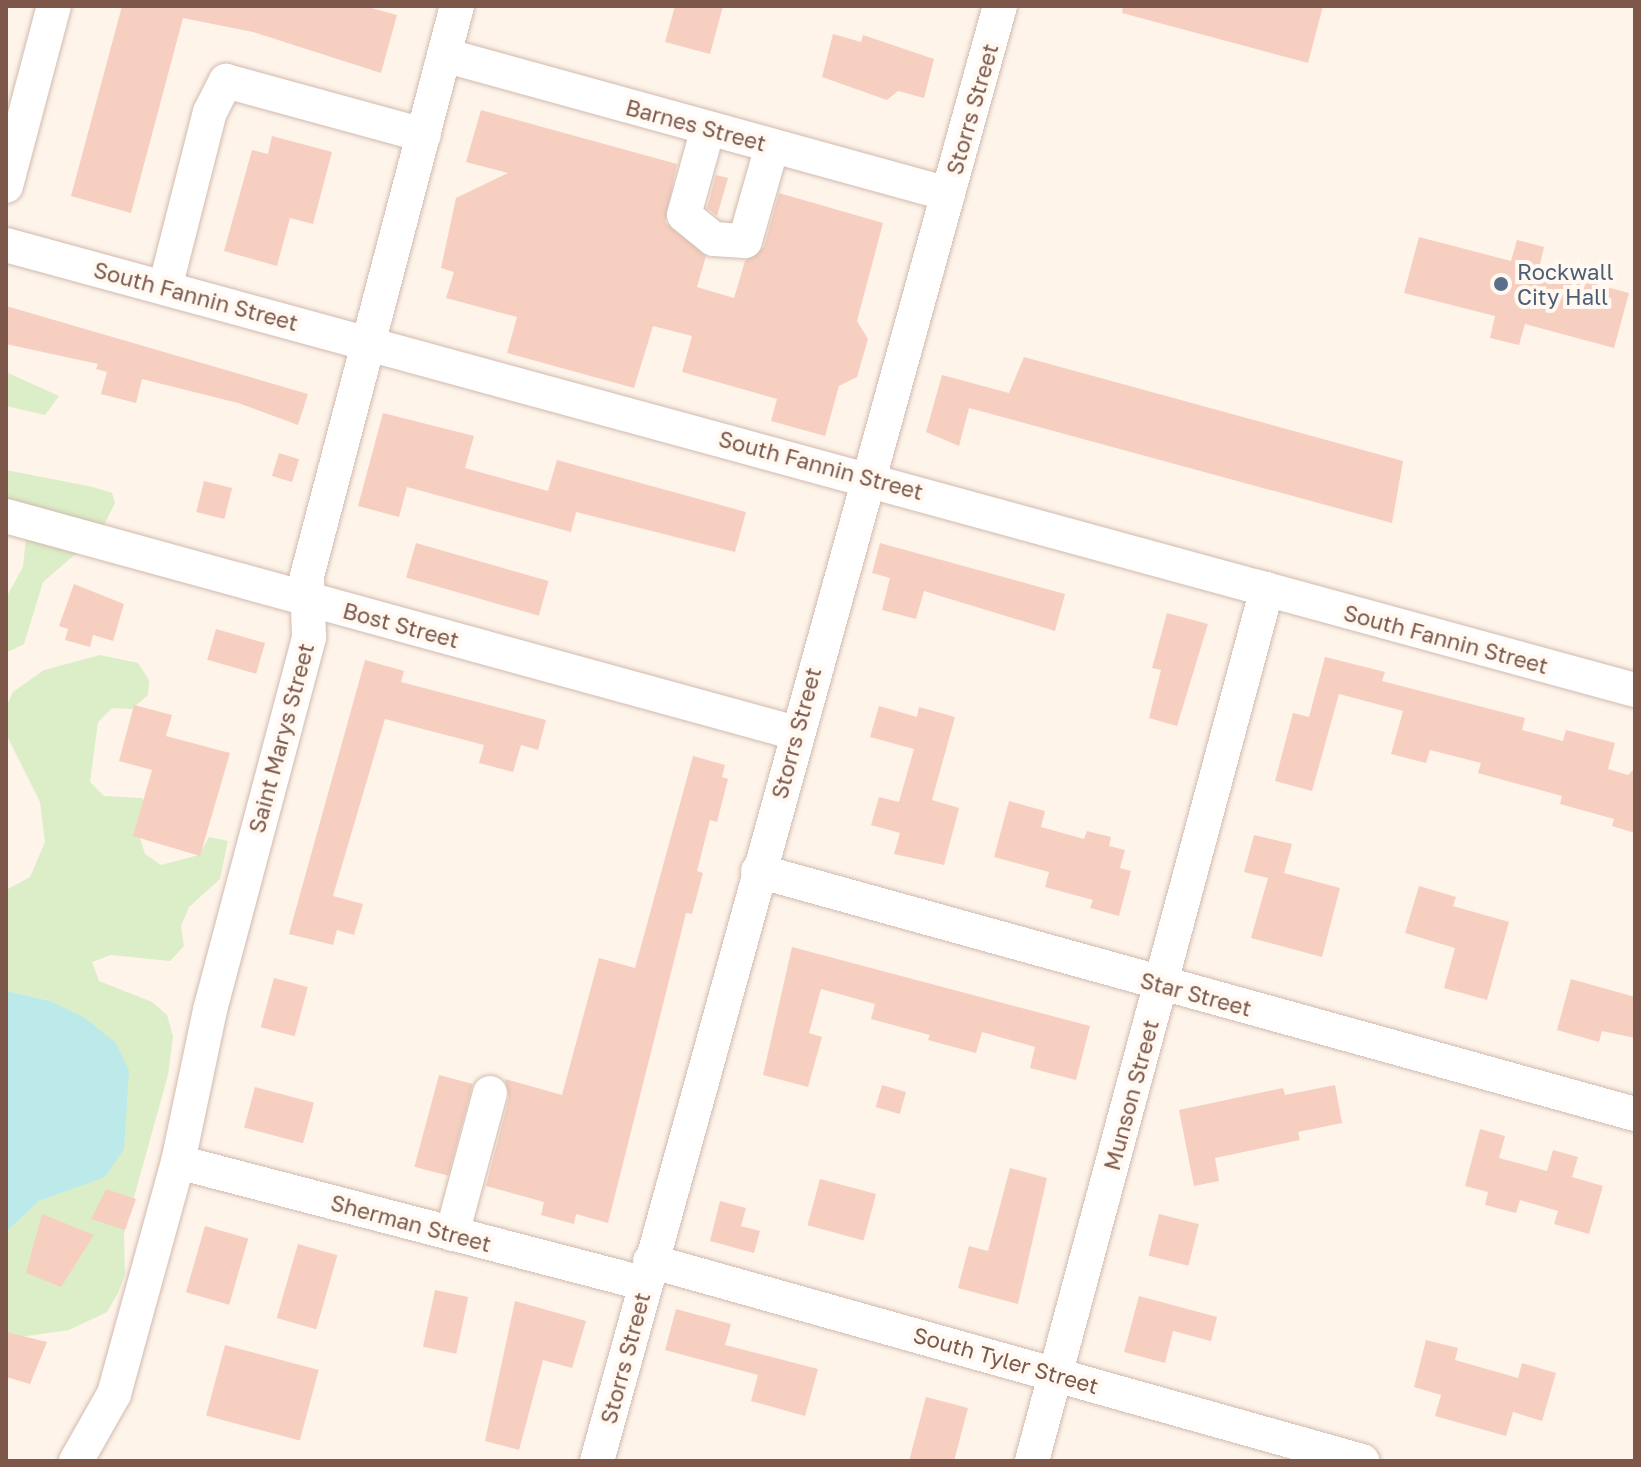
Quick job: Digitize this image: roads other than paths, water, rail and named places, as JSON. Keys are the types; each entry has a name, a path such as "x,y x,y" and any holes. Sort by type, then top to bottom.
{"street":[{"path":"6,186 54,6"},
{"name":"Saint Marys Street","path":"76,1461 114,1394 178,1162 210,1010 309,637 307,576 457,6"},
{"name":"Storrs Street","path":"597,1461 866,477 1000,6"},
{"name":"Barnes Street","path":"444,55 948,194"},
{"path":"165,288 210,112 226,81 424,135"},
{"path":"708,128 684,215 725,242 745,241 772,146"},
{"name":"South Fannin Street","path":"6,245 866,477 1635,690"},
{"name":"Bost Street","path":"6,516 796,733"},
{"name":"Munson Street","path":"1032,1461 1267,589"},
{"name":"Star Street","path":"758,871 1635,1114"},
{"path":"452,1234 490,1093"},
{"name":"Sherman Street","path":"178,1162 452,1234 648,1273"},
{"name":"South Tyler Street","path":"648,1273 1055,1373 1362,1461"}],"water":[{"path":"6,991 50,1001 85,1018 116,1043 129,1071 124,1149 105,1177 39,1201 6,1232"}],"place":[{"name":"Rockwall City Hall","path":"1501,284"}]}
